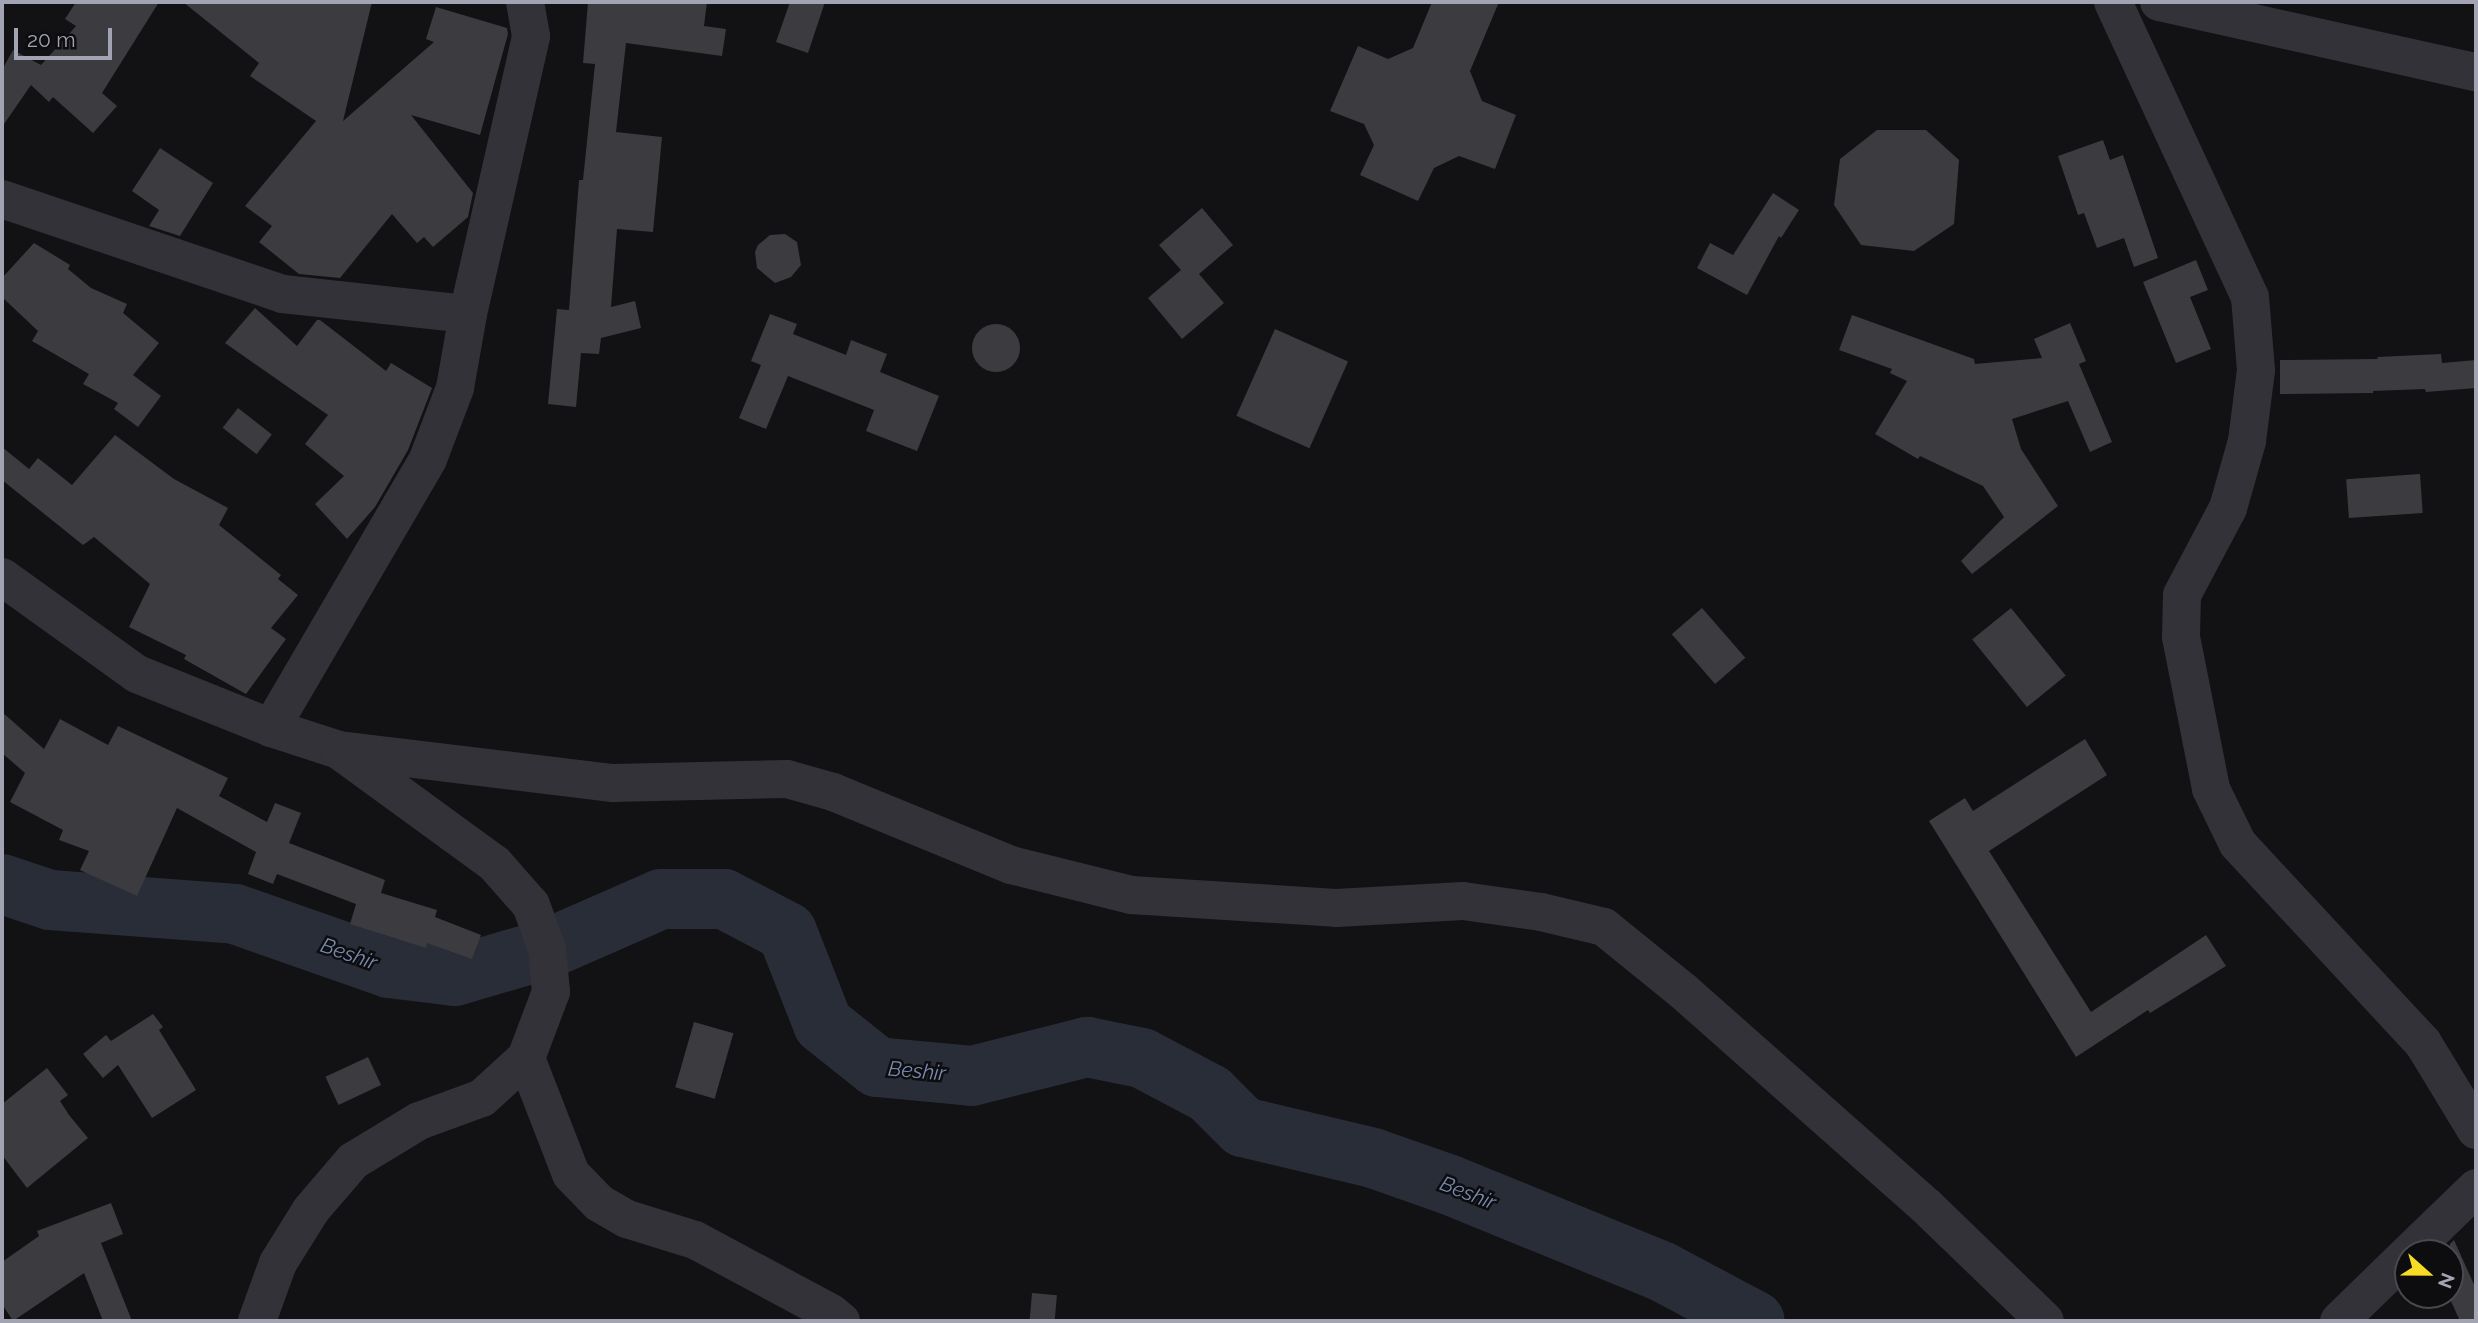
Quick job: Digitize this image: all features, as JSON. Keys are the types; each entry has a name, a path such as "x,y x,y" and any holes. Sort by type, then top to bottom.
{"street":[{"path":"271,728 428,459 455,388 467,314 531,36 525,2"},
{"path":"2113,2 2250,297 2256,370 2247,441 2228,508 2182,595 2181,637 2211,789 2238,844 2423,1043 2476,1130"},
{"path":"2159,2 2476,72"},
{"path":"2,199 283,294 467,314"},
{"path":"2,577 137,674 271,728 339,750 613,783 787,779 833,792 1011,865 1131,895 1336,908 1463,901 1541,912 1604,927 1683,991 1926,1206 2045,1321"},
{"path":"257,1321 278,1263 311,1210 353,1161 419,1121 482,1098 526,1058 551,992 547,949 531,905 495,864 339,750"},
{"path":"526,1058 571,1174 599,1203 628,1219 695,1240 831,1312 841,1321"},
{"path":"2424,1239 2476,1188"},
{"path":"2339,1321 2394,1268"}],"building":[{"path":"76,2 159,2 102,93 117,106 93,133 53,97 49,102 31,85 2,127 2,70 13,50 41,65 76,26 65,19"},
{"path":"183,2 372,2 343,121 434,42 426,39 436,7 507,28 508,34 480,135 411,115 473,193 468,217 433,247 424,237 417,243 392,214 340,278 299,274 259,242 272,226 245,206 316,121 250,76 259,63"},
{"path":"588,2 707,2 704,26 726,29 722,56 626,43 616,132 662,137 653,232 617,229 611,307 635,301 641,328 601,338 599,354 581,353 576,407 548,404 557,309 569,310 579,180 583,180 595,64 583,63"},
{"path":"790,2 825,2 808,53 776,42"},
{"path":"1432,2 1499,2 1470,71 1482,101 1516,115 1495,169 1459,156 1434,168 1418,201 1360,175 1374,145 1364,124 1330,111 1358,46 1388,59 1413,48"},
{"path":"1877,130 1926,130 1959,160 1954,224 1914,251 1861,245 1834,205 1840,159"},
{"path":"2103,140 2110,160 2123,155 2158,258 2134,267 2124,238 2097,248 2084,213 2078,215 2058,156"},
{"path":"160,148 213,183 180,236 149,226 159,210 132,191"},
{"path":"1773,193 1799,210 1781,238 1779,236 1747,295 1697,268 1710,243 1733,255"},
{"path":"1202,208 1233,245 1199,274 1224,303 1182,339 1148,298 1181,270 1159,245"},
{"path":"785,234 797,242 801,265 791,277 775,283 757,268 755,252 758,245 770,235"},
{"path":"34,243 70,265 68,269 91,288 127,304 123,313 159,343 133,375 161,396 138,427 114,409 118,403 83,384 89,374 32,341 38,331 2,297 2,278"},
{"path":"2196,260 2208,290 2190,297 2211,349 2176,363 2143,282"},
{"path":"255,308 297,346 317,320 320,320 386,371 391,363 432,388 408,450 375,507 347,539 315,504 344,476 305,444 328,415 225,343"},
{"path":"770,314 797,324 793,334 846,355 851,340 887,354 880,372 939,396 917,451 866,431 874,410 788,376 766,429 739,418 761,365 751,361"},
{"path":"1852,315 1974,359 1975,364 2042,358 2034,339 2070,323 2086,361 2079,364 2112,442 2090,452 2068,401 2012,419 2021,449 2058,506 1972,574 1961,561 2004,517 1983,486 1920,456 1918,459 1875,434 1907,381 1890,373 1892,369 1839,350"},
{"path":"996,324 1013,331 1020,348 1013,365 996,372 979,365 972,348 979,331"},
{"path":"1275,329 1348,362 1309,448 1236,416"},
{"path":"2441,354 2442,363 2476,360 2476,388 2426,392 2425,389 2373,393 2280,394 2280,360 2378,359 2377,357"},
{"path":"238,408 272,434 256,454 223,428"},
{"path":"115,435 174,479 228,508 219,525 281,575 278,579 298,595 271,628 286,639 246,694 184,659 186,655 129,627 150,584 94,537 83,545 2,480 2,447 29,469 38,458 72,485"},
{"path":"2420,474 2423,513 2349,518 2346,479"},
{"path":"1702,608 1745,658 1715,684 1672,634"},
{"path":"2011,608 2066,676 2027,707 1972,639"},
{"path":"2,712 44,749 60,719 108,745 118,726 228,778 219,796 267,822 275,803 301,813 289,843 385,880 381,893 437,910 435,917 481,935 472,959 427,943 426,948 350,924 356,904 277,874 273,884 248,874 256,852 177,808 137,896 80,870 89,851 59,840 63,830 10,802 25,773 2,753"},
{"path":"2085,739 2107,775 1989,851 2091,1012 2206,935 2226,966 2150,1013 2148,1010 2076,1057 1929,821 1965,798 1973,811"},
{"path":"153,1014 163,1027 159,1030 196,1090 152,1118 118,1065 103,1078 83,1054 106,1035 111,1041"},
{"path":"694,1022 733,1033 715,1099 675,1087"},
{"path":"368,1057 381,1085 339,1105 325,1077"},
{"path":"47,1068 68,1095 60,1101 88,1138 27,1188 2,1155 2,1104"},
{"path":"111,1203 123,1234 101,1243 132,1321 103,1321 84,1273 13,1321 2,1304 2,1262 39,1236 37,1231"},
{"path":"2464,1262 2476,1289 2476,1321 2460,1321 2455,1309 2464,1309"},
{"path":"1032,1293 1057,1295 1055,1321 1030,1321"}],"waterway":[{"name":"Beshir","path":"2,884 50,900 235,914 389,968 455,976 547,949 661,899 724,899 787,932 823,1024 877,1067 972,1076 1087,1047 1142,1058 1210,1094 1243,1127 1373,1158 1450,1185 1661,1271 1755,1321"}]}
